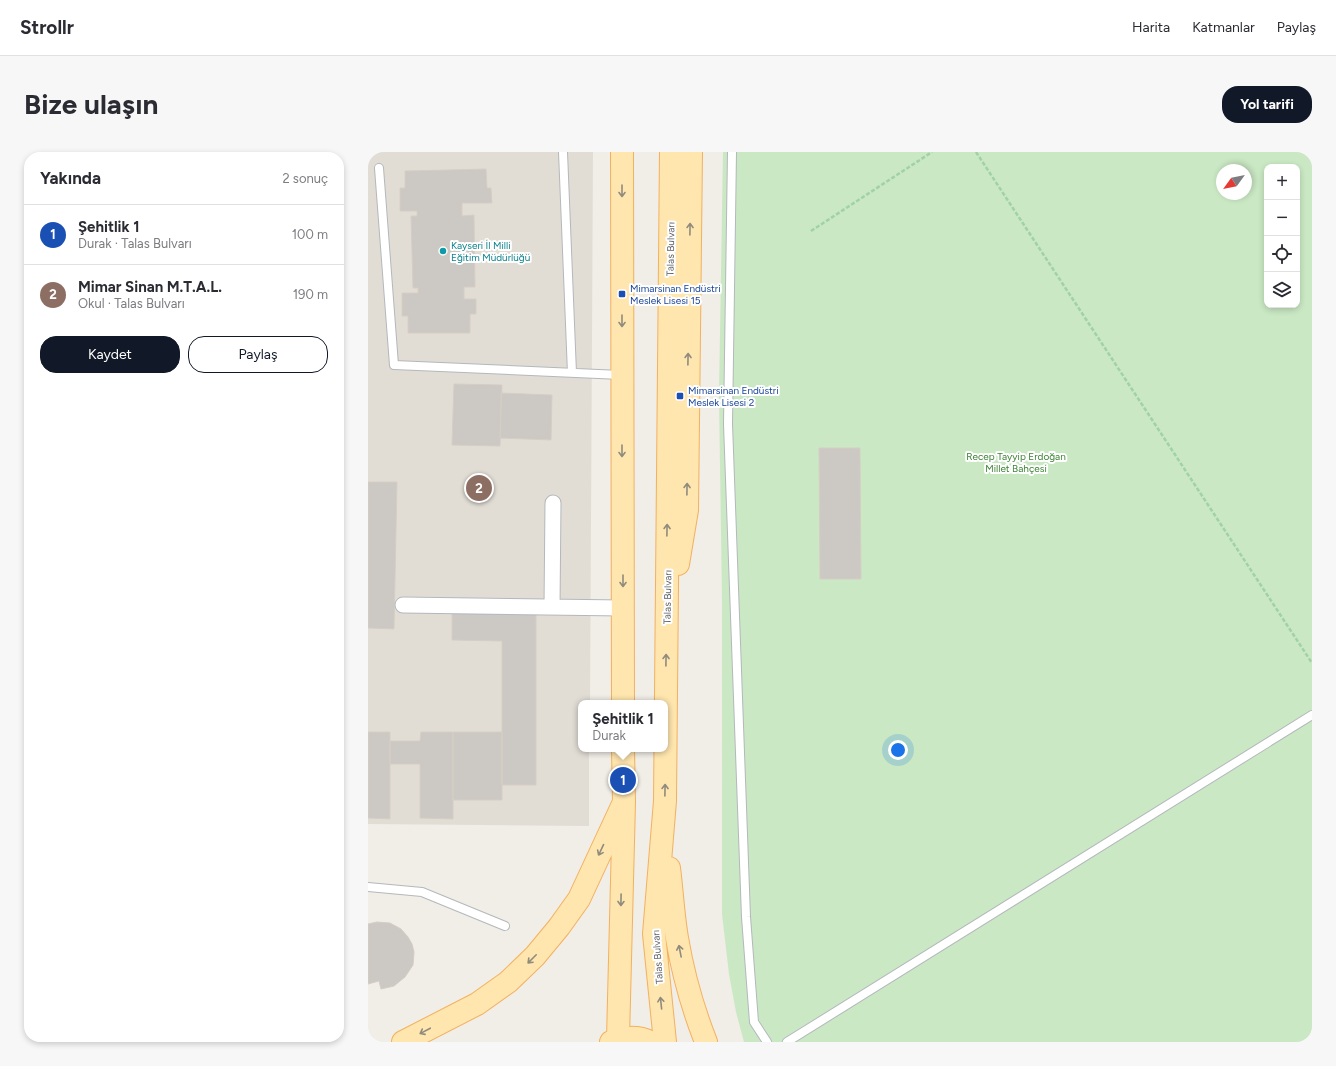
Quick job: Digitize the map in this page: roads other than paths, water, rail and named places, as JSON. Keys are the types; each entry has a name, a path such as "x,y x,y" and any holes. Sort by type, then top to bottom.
{"main road":[{"path":"622,152 623,700"},
{"name":"Talas Bulvarı","path":"666,700 671,152"},
{"path":"666,639 687,510 691,152"},
{"path":"623,752 624,802 612,1041 636,1038 650,1042"},
{"name":"Talas Bulvarı","path":"665,752 665,801 654,934 665,1042"},
{"path":"403,1042 477,1004 508,982 535,956 559,927 579,899 624,802"},
{"path":"664,815 677,937 683,970 692,1003 706,1042"}],"street":[{"path":"552,607 553,503"},
{"path":"403,604 623,608"}],"lane":[{"path":"564,152 572,373"},
{"path":"732,152 728,424 746,916 754,1022 767,1042"},
{"path":"379,168 394,364 622,375"},
{"path":"787,1042 1312,715"},
{"path":"368,887 422,892 505,926"}],"place":[{"name":"Kayseri İl Milli Eğitim Müdürlüğü","path":"443,251"},
{"name":"Mimarsinan Endüstri Meslek Lisesi 15","path":"622,294"},
{"name":"Mimarsinan Endüstri Meslek Lisesi 2","path":"680,396"},
{"name":"Mimar Sinan M.T.A.L.","path":"479,488"},
{"name":"Şehitlik 1","path":"623,780"}],"park label":[{"name":"Recep Tayyip Erdoğan Millet Bahçesi","path":"1016,462"}]}
